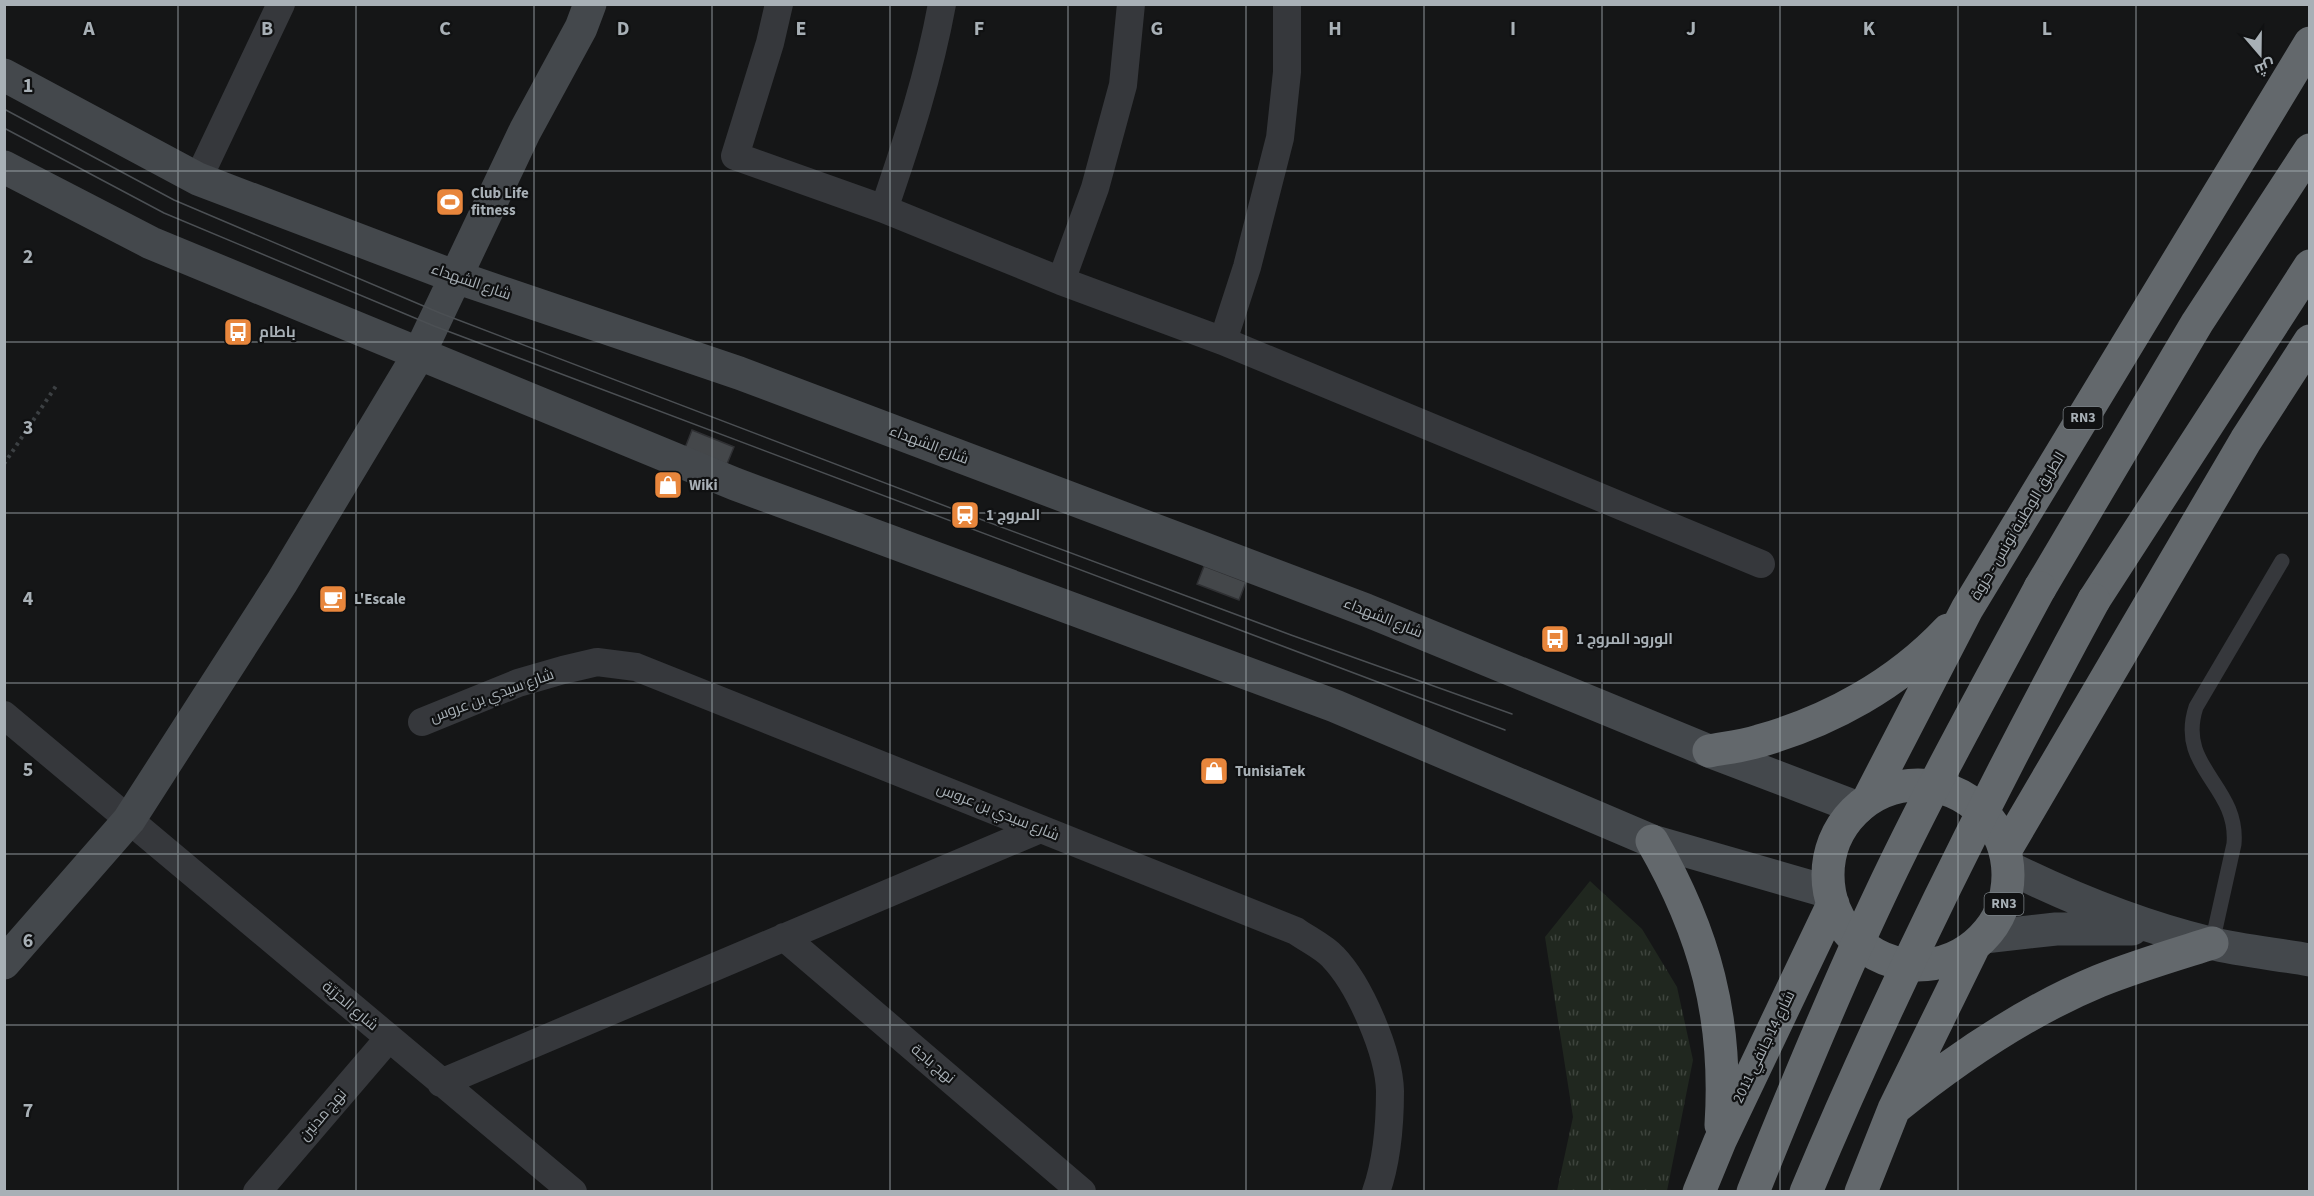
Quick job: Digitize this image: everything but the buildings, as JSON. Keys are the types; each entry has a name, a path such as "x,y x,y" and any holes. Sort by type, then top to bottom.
{"highway":[{"name":"الطريق الوطنية تونس - حزوة","path":"1979,941 1952,958 1929,965 1904,964 1881,957 1860,944 1843,926 1831,898 1828,869 1832,846 1843,825 1863,804 1967,609 2310,43"},
{"path":"1753,1191 1809,1052 1880,894 1957,740 2040,588 2197,323 2310,150"},
{"path":"1806,1191 1898,982 2025,725 2094,600 2310,266"},
{"name":"RN3","path":"1861,1191 1894,1109 1979,941 1995,922 2004,904 2008,886 2007,859 2246,440 2310,341"},
{"path":"1709,751 1758,742 1806,725 1851,704 1894,678 1933,646 1967,609"},
{"name":"الطريق الوطنية تونس - حزوة","path":"1863,804 1890,789 1914,785 1938,787 1961,795 1981,810 1996,829 2007,859"},
{"path":"1652,840 1679,890 1692,921 1706,963 1716,1007 1723,1096 1720,1141"},
{"name":"شارع 14 جانفي 2011","path":"1699,1191 1831,898"},
{"path":"1894,1109 1941,1071 1981,1044 2043,1008 2098,982 2154,960 2212,943"}],"main road":[{"path":"4,963 129,820 282,582 419,354 525,131 581,28 590,4"},
{"name":"شارع الشهداء","path":"4,75 198,179 456,277 739,373 1366,610 1709,751 1863,804"},
{"path":"4,167 151,243 735,484 1335,706 1652,840 1831,898"},
{"path":"2007,859 2085,903 2164,930 2212,943 2310,960"},
{"path":"1979,941 2056,929 2164,930"}],"street":[{"path":"198,179 281,4"},
{"path":"779,4 770,43 735,156 884,209 1061,281 1223,340 1761,564"},
{"path":"884,209 908,140 933,54 942,4"},
{"path":"1061,281 1095,188 1124,85 1131,4"},
{"path":"1223,340 1247,267 1280,138 1287,72 1287,4"},
{"name":"شارع سيدي بن عروس","path":"422,722 518,683 563,670 597,662 636,667 1296,931 1333,957 1359,994 1380,1043 1390,1089 1387,1136 1376,1191"},
{"name":"شارع الحرّيّة","path":"4,715 441,1083 573,1191"},
{"path":"441,1083 1040,829"},
{"name":"نهج باجة","path":"784,938 1082,1191"},
{"name":"نهج مدنين","path":"257,1191 389,1038"}],"lane":[{"path":"2212,943 2236,830 2227,802 2196,753 2190,732 2192,719 2196,707 2282,561"}],"path":[{"path":"4,464 57,383"}],"green space":[{"path":"1590,881 1642,929 1677,987 1693,1060 1667,1191 1557,1191 1573,1117 1545,937"}],"tram line":[{"path":"4,109 174,200 440,313 961,512 1291,635 1512,714"},
{"path":"4,128 164,213 434,326 1505,730"}],"place":[{"name":"Club Life fitness","path":"450,202"},
{"name":"باطام","path":"238,332"},
{"name":"Wiki","path":"668,485"},
{"name":"المروج 1","path":"965,515"},
{"name":"L'Escale","path":"333,599"},
{"name":"الورود المروج 1","path":"1555,639"},
{"name":"TunisiaTek","path":"1214,771"}]}
